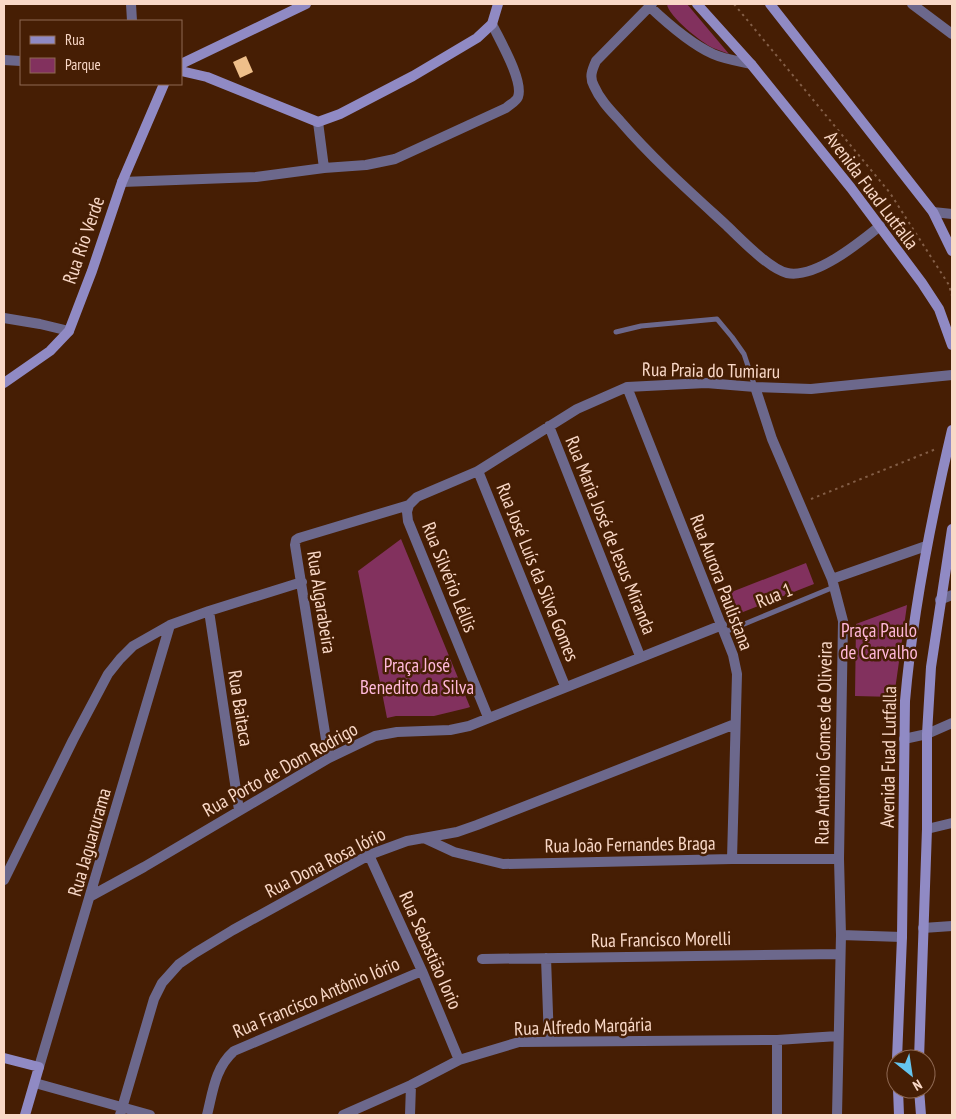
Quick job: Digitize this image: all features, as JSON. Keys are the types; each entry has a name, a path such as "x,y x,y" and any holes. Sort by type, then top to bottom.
{"main road":[{"path":"182,64 306,4"},
{"path":"182,71 207,77 318,122 340,114 413,76 477,38 492,24 498,4"},
{"name":"Avenida Fuad Lutfalla","path":"697,4 751,64 880,226 939,309 952,345"},
{"name":"Avenida Fuad Lutfalla","path":"770,4 933,212 951,245"},
{"name":"Rua Rio Verde","path":"4,383 50,351 69,331 92,271 122,182 164,85"},
{"name":"Avenida Fuad Lutfalla","path":"898,1049 902,936 904,740 908,666 926,546 952,430"},
{"name":"Avenida Fuad Lutfalla","path":"919,1049 927,829 927,734 931,667 952,529"},
{"path":"4,1058 39,1067 26,1115"},
{"path":"898,1099 899,1115"},
{"path":"920,1099 921,1115"}],"street":[{"path":"131,4 132,20"},
{"path":"912,4 952,34"},
{"path":"751,64 725,58 705,49 667,23 651,5 596,62 591,71 591,78 599,97 646,151 775,269 788,274 802,273 822,266 844,253 880,226"},
{"path":"122,182 256,177 324,168 366,165 396,159 506,108 517,100 519,93 518,80 492,24"},
{"path":"4,60 20,61"},
{"path":"318,122 324,168"},
{"path":"933,212 952,214"},
{"path":"4,318 69,331"},
{"name":"Rua Praia do Tumiaru","path":"409,505 417,497 478,471 549,426 585,406 627,387 706,383 755,387 811,388 952,375"},
{"name":"Rua Aurora Paulistana","path":"627,387 733,655 737,674 732,859"},
{"name":"Rua Antônio Gomes de Oliveira","path":"755,387 772,439 833,583 843,621 839,859 841,935 837,1115"},
{"name":"Rua Maria José de Jesus Miranda","path":"549,426 640,656"},
{"name":"Rua José Luís da Silva Gomes","path":"478,471 565,686"},
{"name":"Rua Algarabeira","path":"329,758 295,545 296,540 409,505"},
{"name":"Rua Silvério Léllis","path":"409,505 407,512 408,520 488,717"},
{"path":"833,583 926,546"},
{"path":"4,880 108,674 133,646 170,625 302,582"},
{"path":"940,600 952,595"},
{"name":"Rua Baitaca","path":"209,611 239,810"},
{"name":"Rua Jaguarurama","path":"39,1067 170,625"},
{"name":"Rua Porto de Dom Rodrigo","path":"91,896 329,758 375,736 397,732 450,730 469,726 640,656 723,628"},
{"path":"904,740 927,734 952,723"},
{"name":"Rua Dona Rosa Iório","path":"122,1111 154,999 162,983 179,964 233,930 369,855 407,841 426,839 478,825 735,724"},
{"path":"927,829 952,823"},
{"name":"Rua João Fernandes Braga","path":"426,839 454,852 503,864 732,859 839,859"},
{"name":"Rua Sebastião Iorio","path":"369,855 422,971 458,1060"},
{"path":"923,928 952,926"},
{"path":"841,935 902,936"},
{"name":"Rua Francisco Morelli","path":"482,959 840,954"},
{"path":"546,958 549,1041"},
{"name":"Rua Francisco Antônio Iório","path":"207,1115 218,1072 224,1060 234,1051 422,971"},
{"name":"Rua Alfredo Margária","path":"343,1115 410,1085 458,1060 519,1042 778,1040 838,1036"},
{"path":"777,1115 778,1040"},
{"path":"35,1083 122,1111 150,1115"},
{"path":"410,1085 410,1115"}],"lane":[{"path":"616,332 641,326 717,319 744,354 755,387"},
{"name":"Rua 1","path":"723,628 833,583"}],"path":[{"path":"734,4 890,193 949,285 952,296"},
{"path":"799,504 949,445"}],"green space":[{"path":"667,4 687,4 729,54 701,41 679,22"},
{"name":"Praça José Benedito da Silva","path":"401,539 470,707 434,716 396,716 387,718 358,571"},
{"path":"806,563 814,584 738,614 729,593"},
{"name":"Praça Paulo de Carvalho","path":"907,605 894,697 855,696 856,624"}],"building":[{"path":"246,56 253,72 240,78 233,62"}]}
